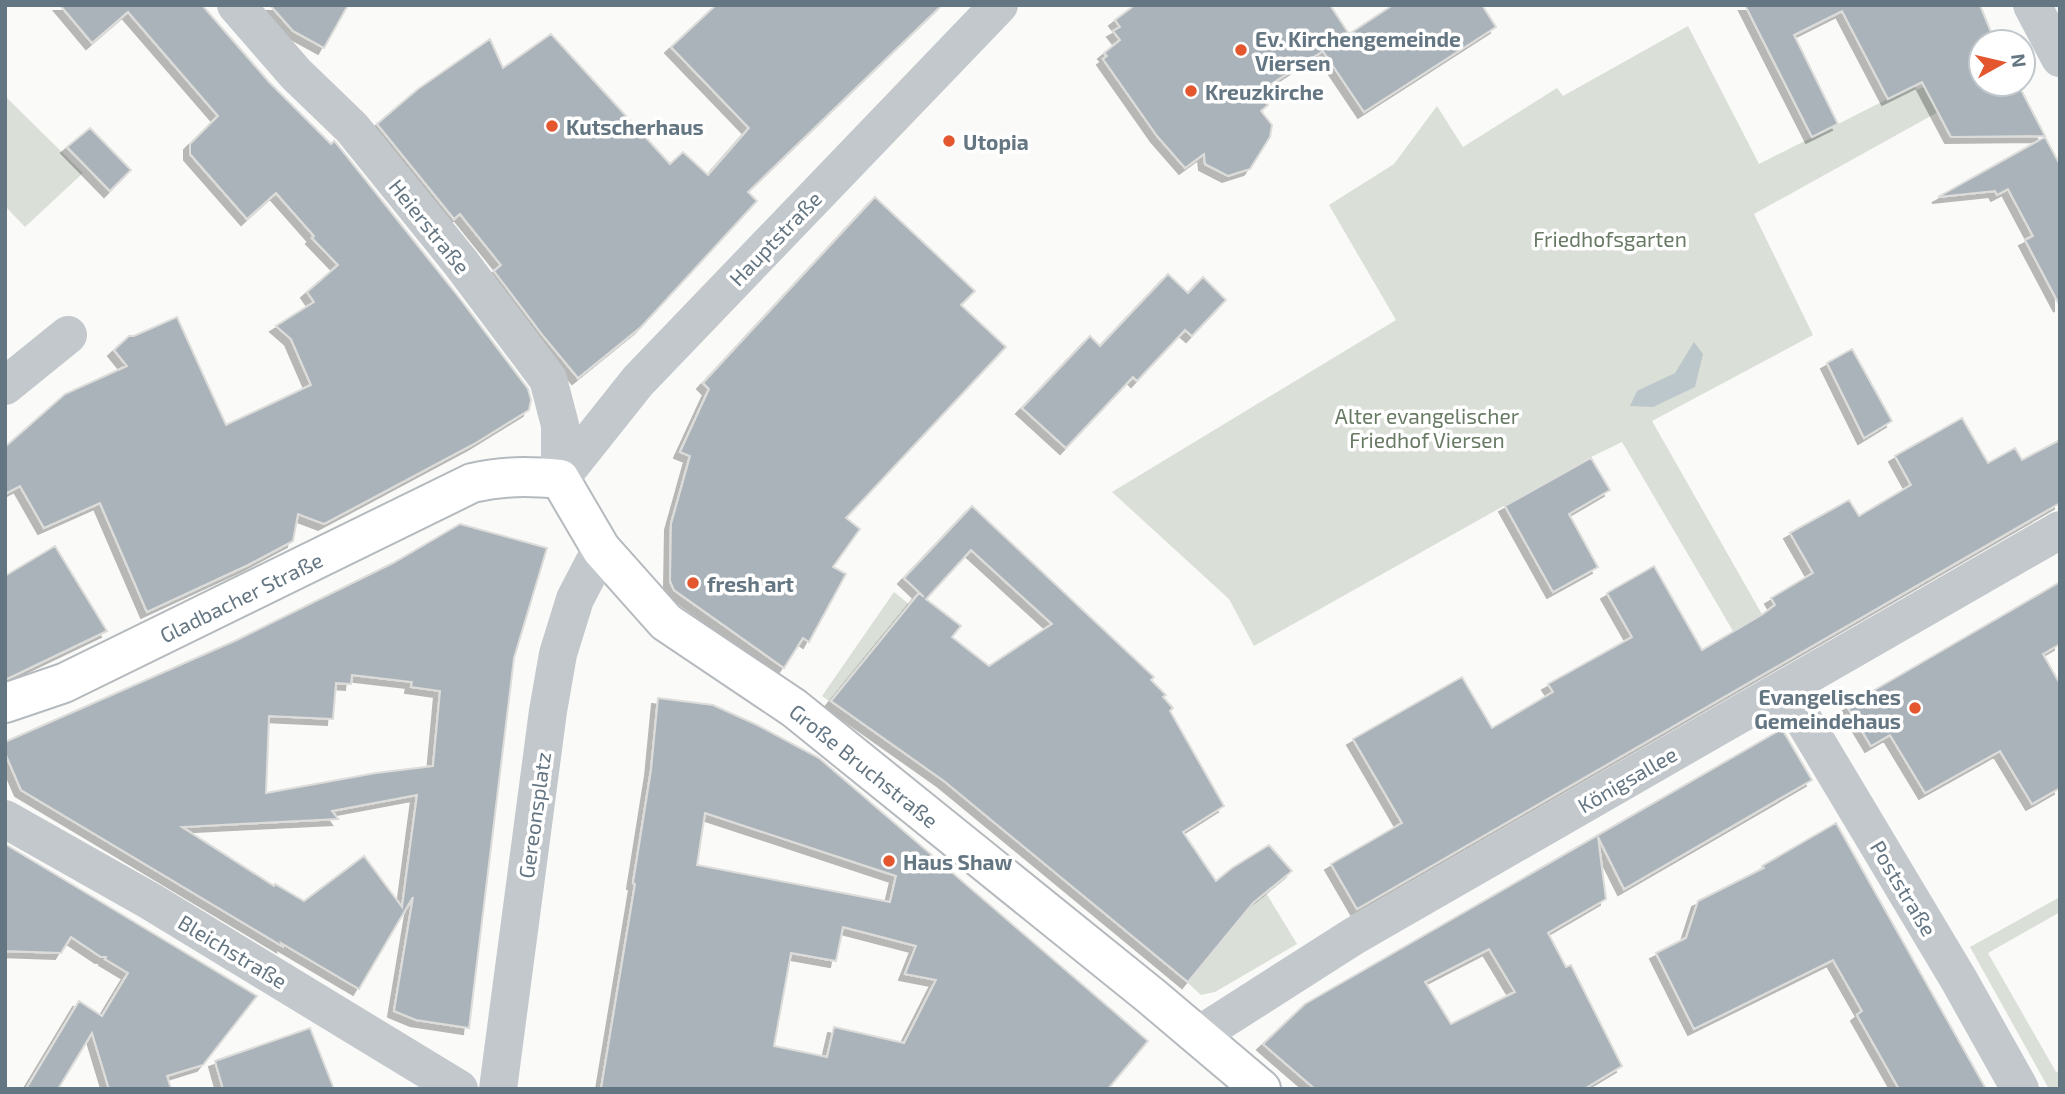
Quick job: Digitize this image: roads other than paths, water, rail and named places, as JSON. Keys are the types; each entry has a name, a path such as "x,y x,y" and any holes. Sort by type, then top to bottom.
{"main road":[{"name":"Gladbacher Straße","path":"5,703 64,683 472,483 518,475 560,479"},
{"name":"Große Bruchstraße","path":"560,479 601,550 666,622 794,708 1199,1035 1261,1089"}],"street":[{"name":"Heierstraße","path":"236,5 296,74 352,128 461,263 548,379 560,425 560,479"},
{"name":"Hauptstraße","path":"560,479 638,381 999,5"},
{"path":"2032,5 2060,58"},
{"path":"5,386 68,335"},
{"name":"Königsallee","path":"1199,1035 1354,936 2060,530"},
{"name":"Gereonsplatz","path":"498,1089 548,711 558,654 575,599 601,550"},
{"name":"Poststraße","path":"1785,689 1952,968 2020,1089"},
{"name":"Bleichstraße","path":"5,819 150,901 458,1089"}],"place":[{"name":"Ev. Kirchengemeinde Viersen","path":"1241,50"},
{"name":"Kreuzkirche","path":"1191,91"},
{"name":"Kutscherhaus","path":"552,126"},
{"name":"Utopia","path":"949,141"},
{"name":"fresh art","path":"693,583"},
{"name":"Evangelisches Gemeindehaus","path":"1915,708"},
{"name":"Haus Shaw","path":"889,861"}],"park label":[{"name":"Friedhofsgarten","path":"1610,238"},
{"name":"Alter evangelischer Friedhof Viersen","path":"1427,427"}]}
